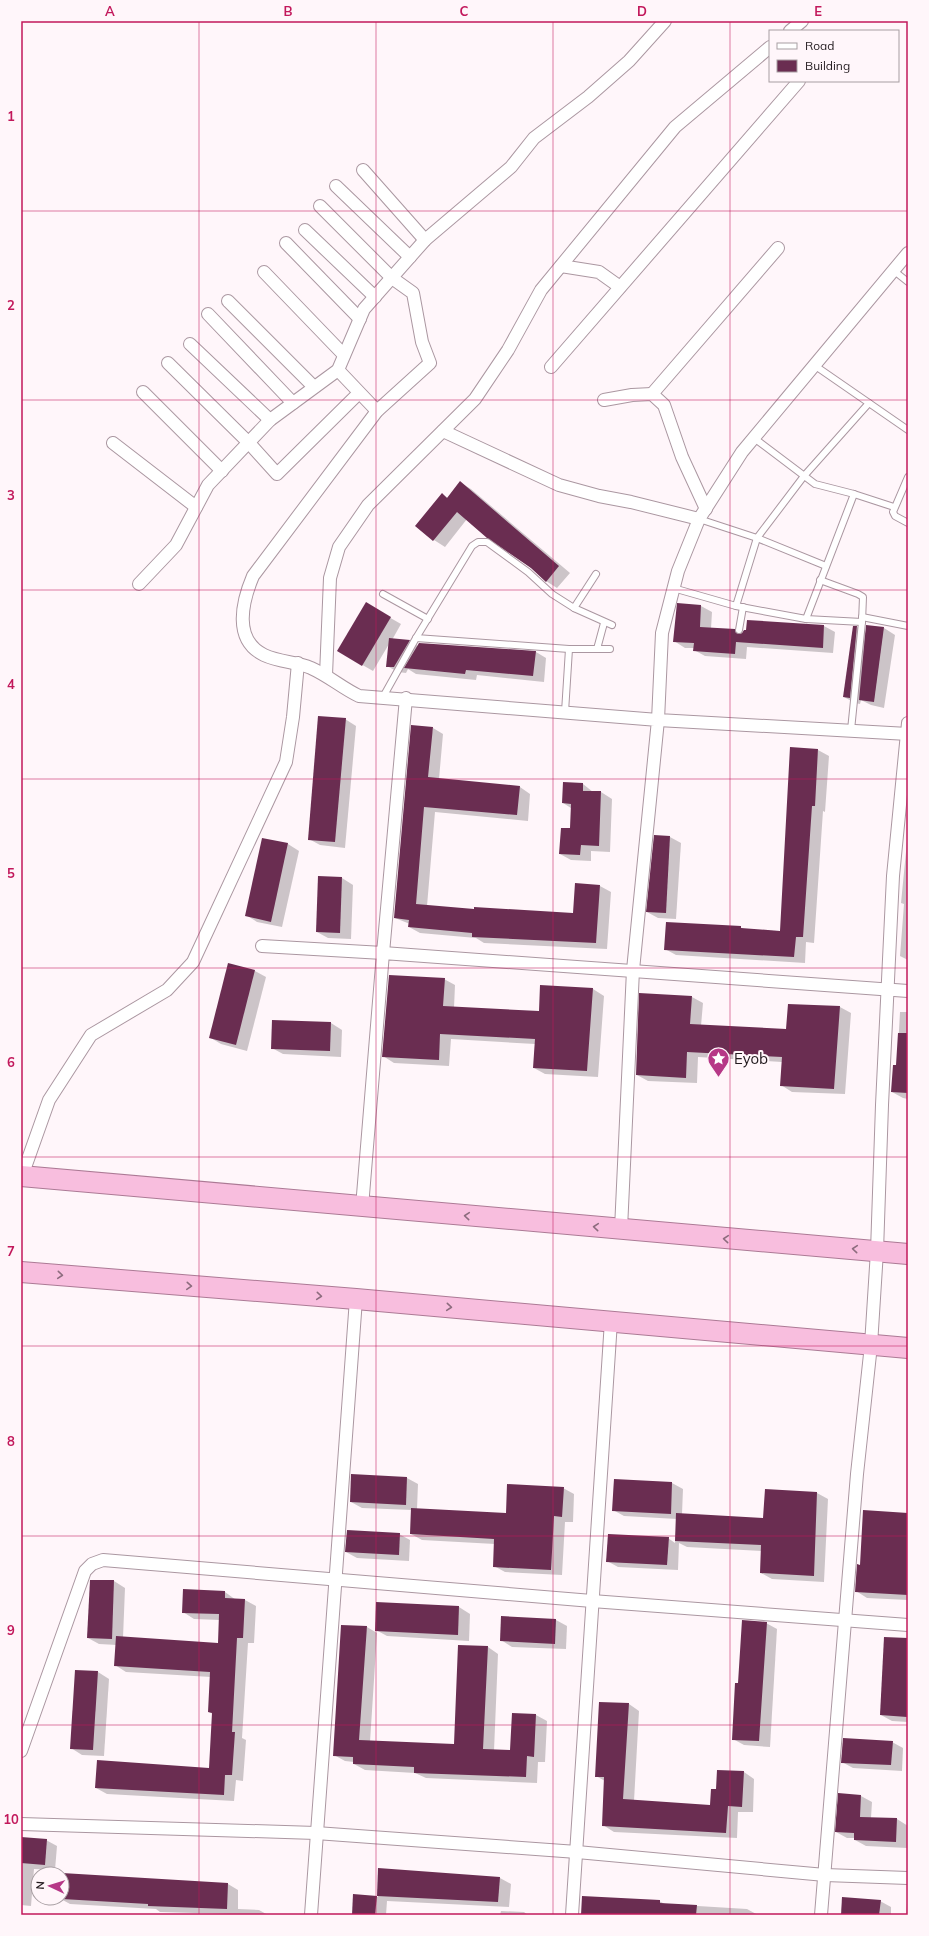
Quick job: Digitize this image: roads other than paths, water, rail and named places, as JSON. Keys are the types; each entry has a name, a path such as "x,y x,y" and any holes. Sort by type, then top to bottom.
{"highway":[{"path":"22,1176 908,1254"},
{"path":"21,1272 356,1299 908,1348"}],"street":[{"path":"139,584 176,545 208,485 270,420 338,370 364,310 425,240 511,167 534,138 588,97 629,61 665,21"},
{"path":"791,30 802,21"},
{"path":"326,675 330,578 339,547 368,505 475,399 508,350 541,290 675,127 769,48"},
{"path":"550,367 798,82"},
{"path":"363,170 425,240"},
{"path":"336,186 410,257"},
{"path":"320,206 392,278 413,293 422,342 430,363 377,411 253,576 248,588 243,619 244,634 252,647 264,655 298,663 326,675 348,691 359,696 406,698 658,720 851,730 908,730 893,876 877,1251 871,1345 857,1474 821,1915"},
{"path":"305,230 375,297"},
{"path":"286,244 360,319"},
{"path":"652,394 778,248"},
{"path":"621,1229 633,970 658,720 662,633 673,588 678,571 699,519 742,452 908,253"},
{"path":"561,266 599,272 620,287"},
{"path":"264,272 344,355"},
{"path":"228,301 314,388"},
{"path":"208,314 293,403"},
{"path":"190,344 270,420"},
{"path":"168,363 249,443 277,474 359,393"},
{"path":"338,370 377,411"},
{"path":"143,392 222,471"},
{"path":"604,400 632,395 652,394 664,405 682,457 706,509"},
{"path":"443,431 559,485 599,496 631,502 699,519"},
{"path":"113,443 196,507"},
{"path":"22,1176 49,1100 91,1035 167,990 193,962 286,762 293,717 298,663"},
{"path":"362,1207 406,698"},
{"path":"262,946 633,970 908,991"},
{"path":"311,1915 356,1299"},
{"path":"572,1915 592,1601 604,1456 611,1321"},
{"path":"21,1751 85,1571 92,1564 102,1560 592,1601 846,1621 908,1624"},
{"path":"21,1824 316,1833 577,1852 825,1875 908,1878"}],"lane":[{"path":"893,270 908,282"},
{"path":"814,365 908,430"},
{"path":"739,630 739,607 757,538 804,476 869,403"},
{"path":"754,438 815,484 854,494 894,507"},
{"path":"908,477 893,512 895,516 908,523"},
{"path":"806,619 854,494"},
{"path":"699,519 757,538 826,566"},
{"path":"384,697 416,638 472,546 478,542 487,542 528,572 552,594 574,608 612,626"},
{"path":"574,608 596,574"},
{"path":"820,580 863,597 851,730"},
{"path":"673,588 739,607 806,619 862,619 908,626"},
{"path":"382,594 428,619"},
{"path":"597,649 604,623"},
{"path":"416,638 569,649 610,649"},
{"path":"565,712 569,649"}],"place":[{"name":"Eyob","path":"719,1078"}]}
